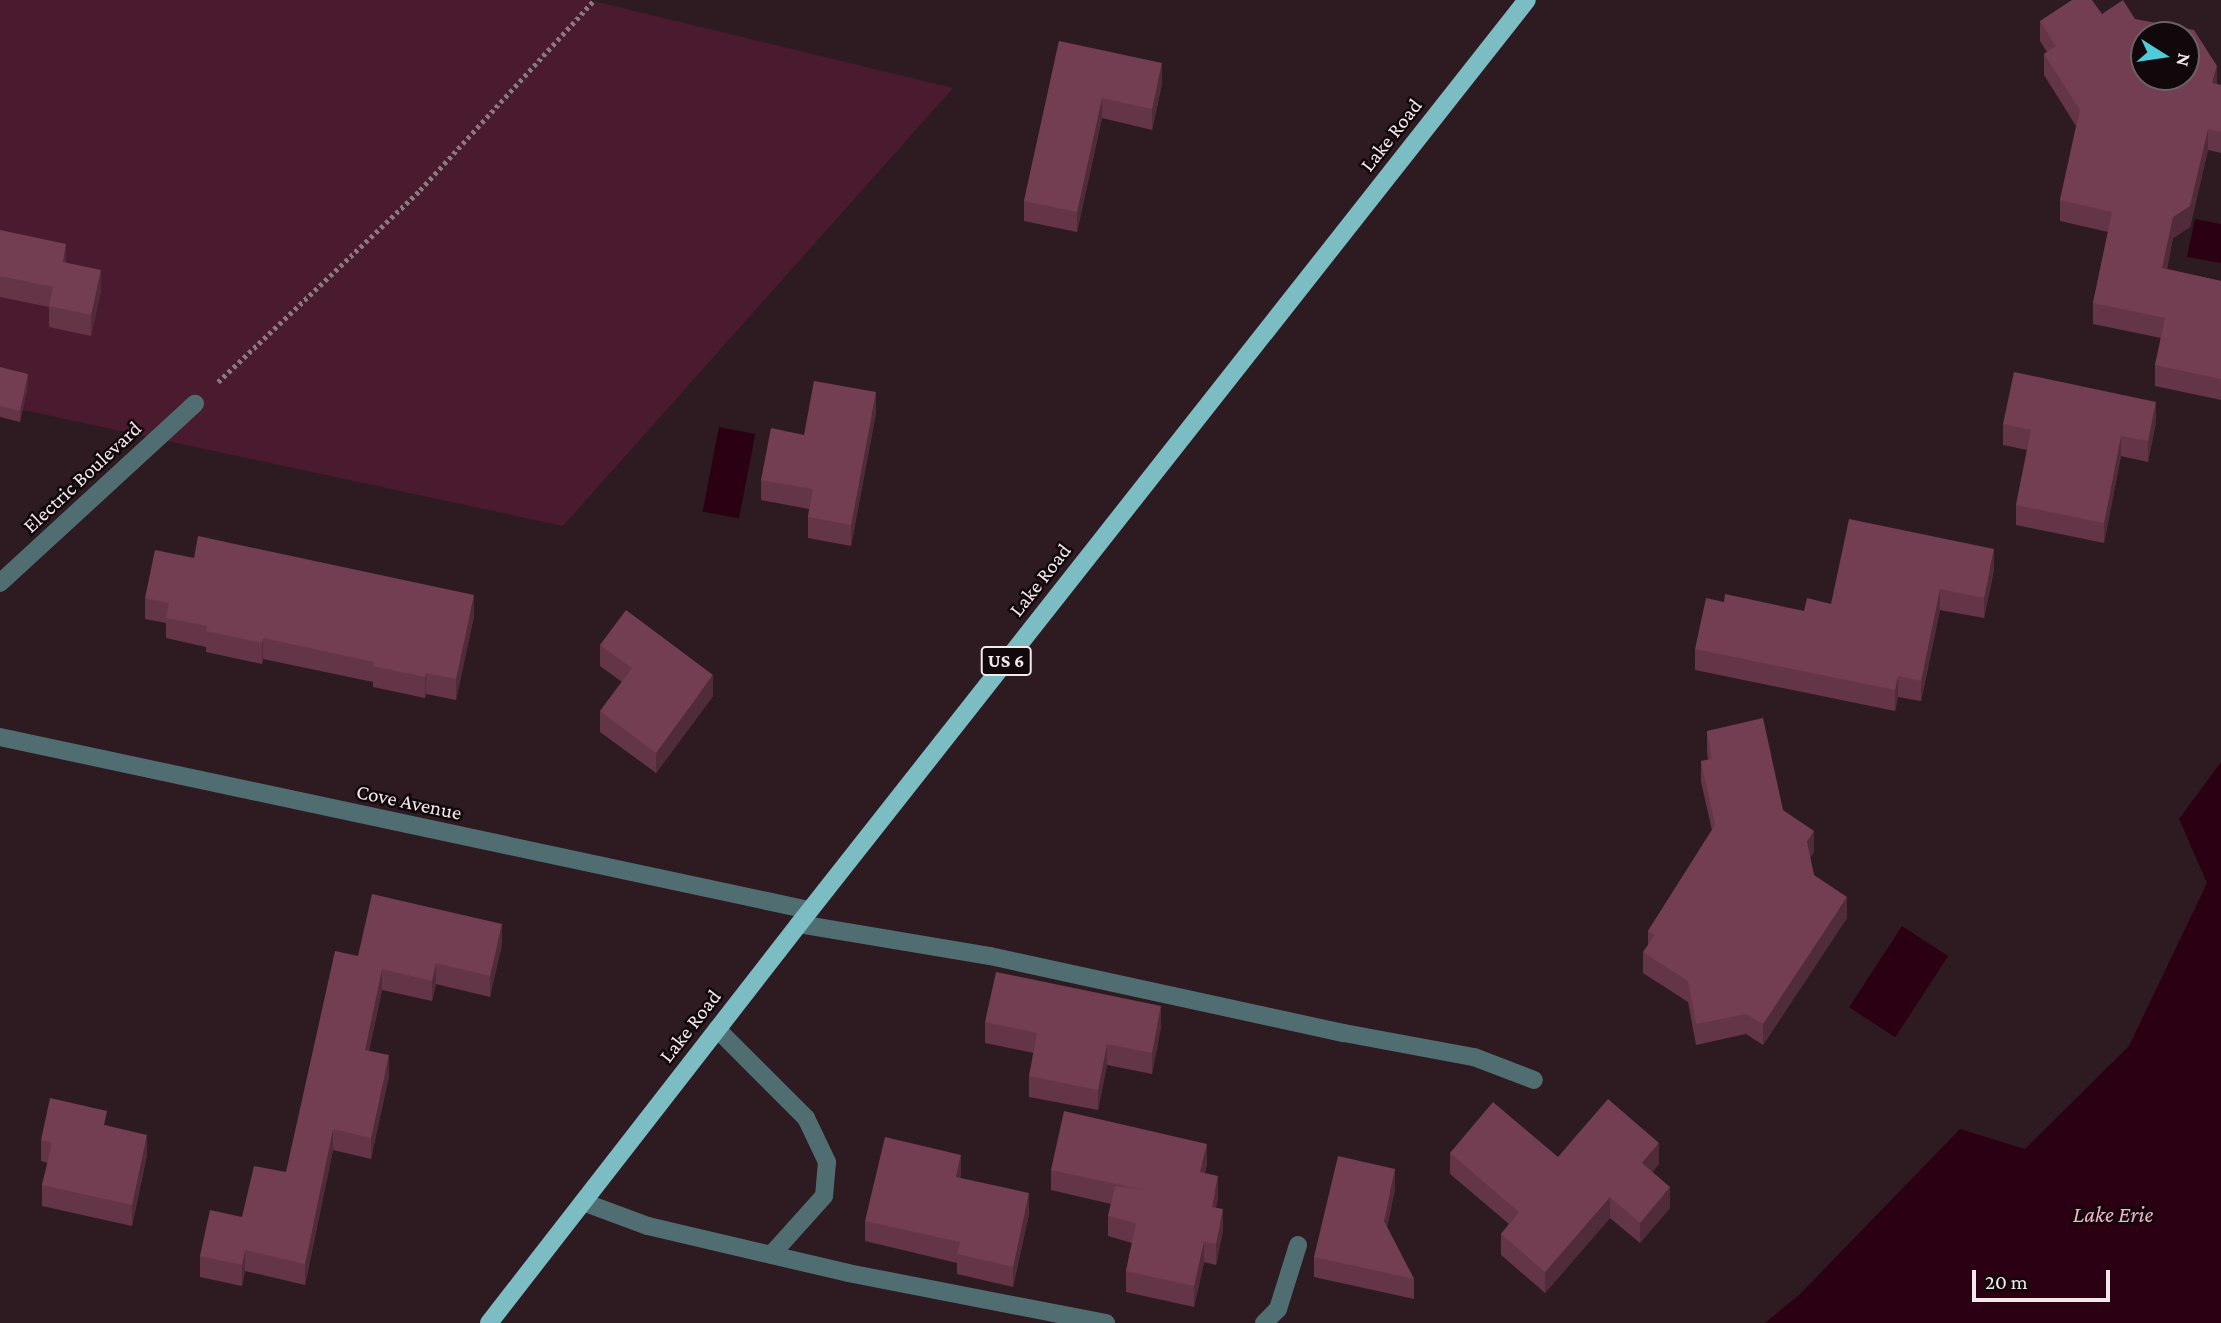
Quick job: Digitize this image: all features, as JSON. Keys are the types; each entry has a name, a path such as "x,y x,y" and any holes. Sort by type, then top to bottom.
{"main road":[{"name":"Lake Road","path":"489,1323 804,917 1527,0"}],"street":[{"name":"Electric Boulevard","path":"0,583 195,404"},
{"name":"Cove Avenue","path":"0,737 804,917 1343,1033 1474,1057 1534,1080"},
{"path":"717,1029 806,1118 827,1162 824,1196 771,1255"},
{"path":"583,1202 648,1226 848,1273 1106,1323"},
{"path":"1264,1323 1278,1309 1298,1245"}],"path":[{"path":"195,404 420,190 594,0"}],"shaded area":[{"path":"0,0 589,0 953,88 563,526 0,405"}],"water":[{"path":"2195,219 2221,224 2221,263 2187,257"},
{"path":"719,427 755,434 739,518 703,511"},
{"name":"Lake Erie","path":"2221,762 2221,1323 1765,1323 1800,1294 1960,1129 2025,1149 2129,1046 2207,883 2179,819"},
{"path":"1902,926 1948,956 1895,1037 1849,1007"}],"building":[{"path":"2072,0 2092,0 2102,14 2123,0 2135,19 2146,21 2130,21 2130,91 2200,91 2200,39 2217,66 2212,83 2221,85 2221,132 2208,129 2190,206 2173,217 2162,268 2221,281 2221,379 2155,365 2165,318 2093,303 2112,212 2060,200 2080,110 2044,54 2056,46 2040,21"},
{"path":"1059,41 1162,63 1152,109 1102,98 1077,212 1024,201"},
{"path":"0,230 66,244 63,262 101,270 91,315 49,306 53,287 0,276"},
{"path":"0,367 28,374 20,411 0,406"},
{"path":"2014,372 2156,402 2148,441 2121,436 2104,523 2016,505 2031,430 2003,424"},
{"path":"814,381 876,392 851,525 808,517 813,489 761,480 771,428 804,435"},
{"path":"1849,519 1994,549 1984,598 1940,589 1921,681 1898,676 1895,690 1695,649 1706,598 1724,602 1725,594 1804,611 1807,598 1831,604"},
{"path":"198,536 474,595 456,679 426,673 425,677 373,666 374,662 263,638 262,643 206,631 207,626 166,618 169,603 145,598 155,550 194,558"},
{"path":"626,610 713,675 656,753 600,711 632,668 600,645"},
{"path":"1763,718 1783,810 1814,831 1807,842 1814,875 1847,897 1763,1024 1746,1014 1696,1024 1688,981 1643,952 1655,935 1648,931 1715,825 1701,761 1712,759 1707,731"},
{"path":"372,894 502,924 490,976 436,963 432,981 382,969 365,1050 389,1055 371,1138 333,1129 305,1264 245,1250 242,1265 200,1256 210,1210 242,1217 254,1166 286,1172 335,951 358,956"},
{"path":"996,972 1161,1006 1152,1053 1107,1044 1098,1090 1029,1076 1037,1033 985,1022"},
{"path":"50,1098 107,1111 104,1125 147,1135 132,1205 42,1185 52,1143 41,1140"},
{"path":"1608,1099 1659,1143 1642,1163 1670,1187 1640,1223 1610,1197 1545,1272 1501,1234 1519,1212 1450,1153 1493,1102 1558,1157"},
{"path":"1064,1111 1207,1144 1200,1172 1218,1176 1212,1207 1223,1209 1216,1244 1204,1241 1194,1286 1126,1271 1136,1223 1108,1216 1115,1186 1144,1190 1051,1170"},
{"path":"885,1137 961,1155 956,1177 1029,1193 1013,1267 957,1254 960,1242 865,1221"},
{"path":"1338,1156 1395,1169 1384,1221 1414,1279 1314,1257"}]}
